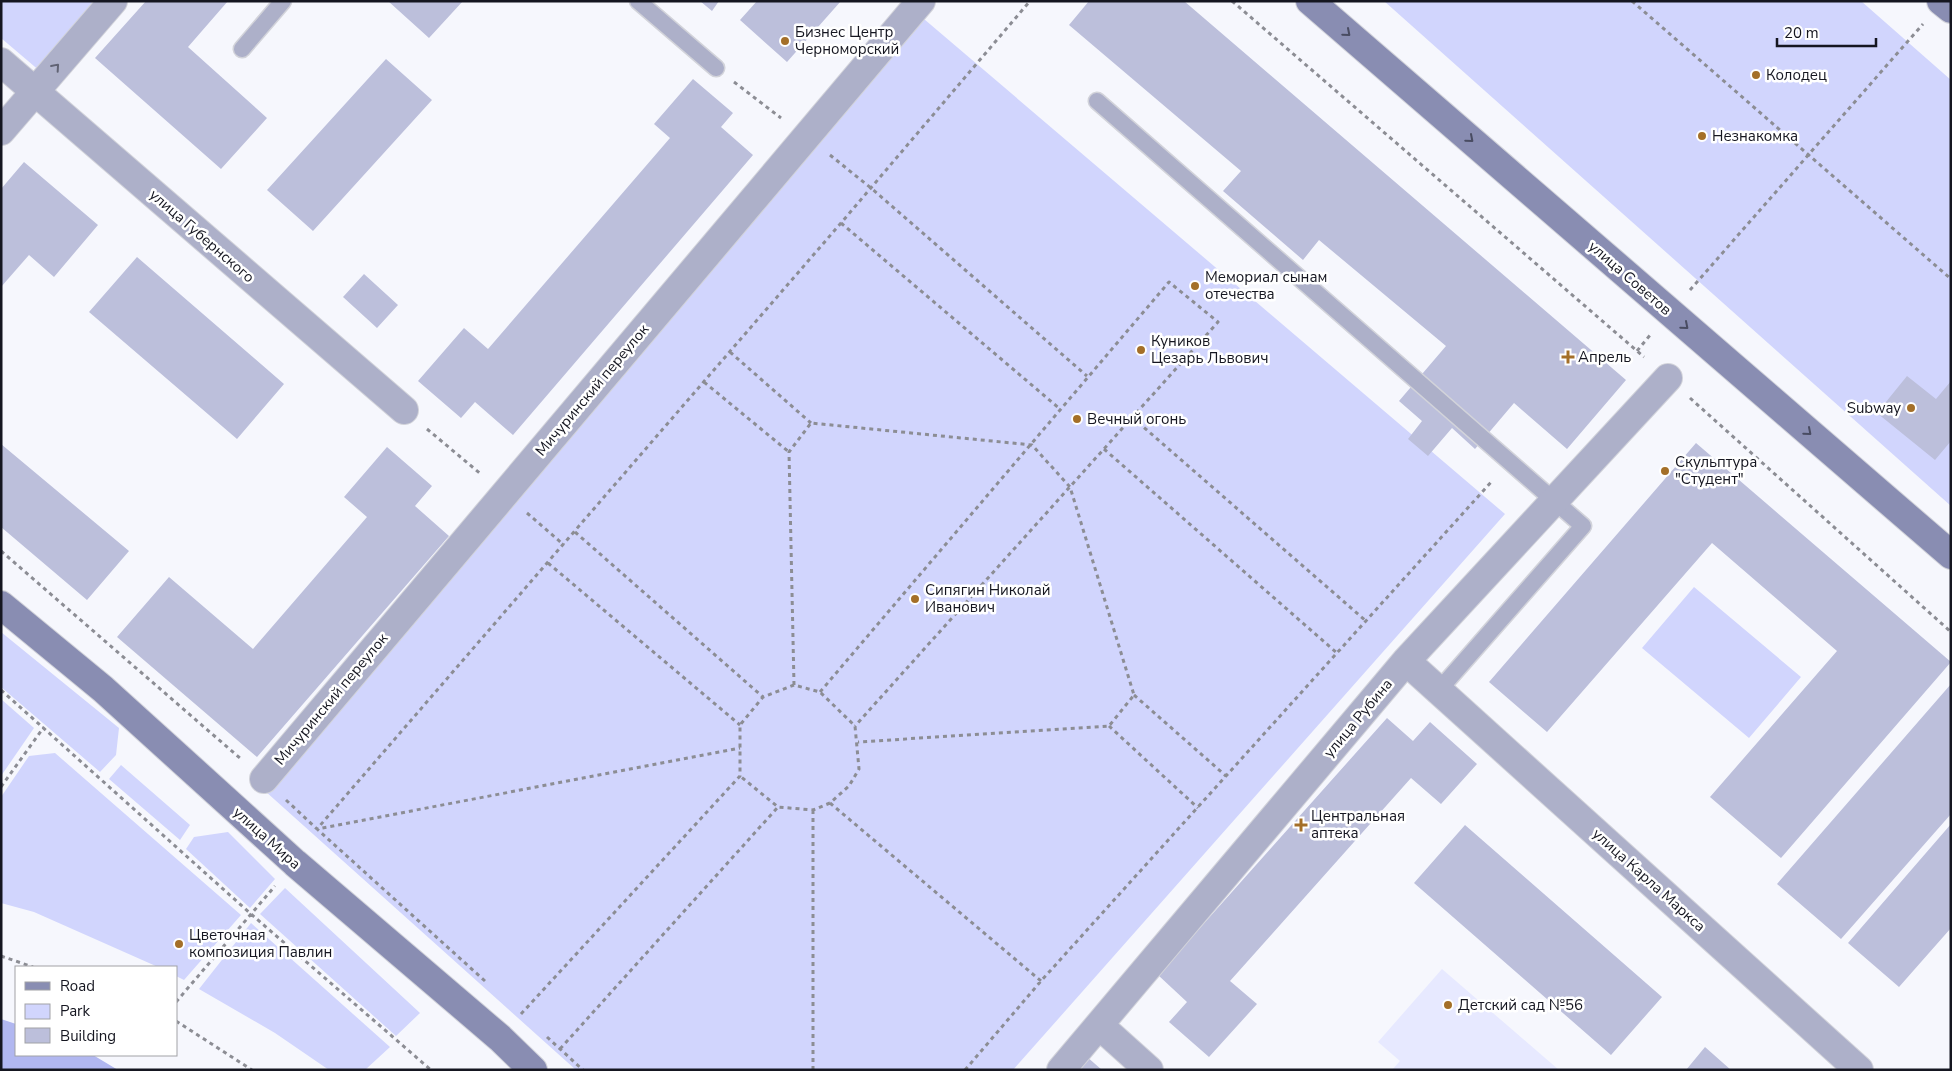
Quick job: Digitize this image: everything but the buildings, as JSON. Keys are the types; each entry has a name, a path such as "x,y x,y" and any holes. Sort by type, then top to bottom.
{"street":[{"path":"1,131 113,1"},
{"name":"Мичуринский переулок","path":"264,779 921,1"},
{"name":"улица Советов","path":"1310,1 1951,555"},
{"name":"улица Губернского","path":"1,62 404,410"},
{"name":"улица Рубина","path":"1061,1070 1406,661 1668,378"},
{"name":"улица Мира","path":"1,605 103,689 295,863 500,1038 533,1070"},
{"name":"улица Карла Маркса","path":"1406,661 1859,1070"},
{"path":"1098,1025 1149,1070"}],"lane":[{"path":"242,49 283,1"},
{"path":"638,1 716,68"},
{"path":"1097,101 1583,526 1439,690"}],"path":[{"path":"317,829 575,532 1030,1"},
{"path":"1232,1 1668,378 1951,632"},
{"path":"1632,1 1951,279"},
{"path":"1636,351 1808,155 1945,4"},
{"path":"871,188 1087,376"},
{"path":"841,223 1060,409"},
{"path":"820,692 1032,445 1087,376 1169,282 1218,322 855,726"},
{"path":"730,352 811,422 1032,445 1070,486 1134,695 1226,776"},
{"path":"704,382 789,452"},
{"path":"1132,417 1366,621"},
{"path":"794,685 789,452 811,422"},
{"path":"1104,450 1337,653"},
{"path":"965,1070 1041,981 1510,462"},
{"path":"575,532 763,697"},
{"path":"1,551 264,779 492,988"},
{"path":"548,563 740,725"},
{"path":"514,1008 521,1014 740,776 740,725 763,697 794,685 820,692 855,726 858,742 859,769 849,786 830,803 813,810 778,807 740,776"},
{"path":"1,690 251,914 431,1070"},
{"path":"1109,726 1134,695"},
{"path":"858,742 1109,726 1198,808"},
{"path":"1,787 44,727"},
{"path":"317,829 740,748"},
{"path":"830,803 1041,981"},
{"path":"583,1070 560,1049 778,807"},
{"path":"813,810 813,1070"},
{"path":"178,1000 295,863"},
{"path":"1,956 30,966"},
{"path":"178,1022 252,1070"}],"shaded area":[{"name":"Детский сад №56","path":"1442,969 1559,1070 1392,1070 1400,1061 1378,1042"},
{"path":"1,1019 15,1024 15,1056 95,1056 118,1070 1,1070"}],"green space":[{"path":"1,1 103,1 41,72 1,38"},
{"path":"1384,1 1861,1 1951,80 1951,506"},
{"path":"924,19 1505,514 1013,1070 576,1070 265,791"},
{"path":"1694,587 1801,677 1749,738 1642,648"},
{"path":"1,632 119,728 116,755 100,772 1,687"},
{"path":"1,699 34,728 1,776"},
{"path":"55,753 241,915 184,980 178,977 178,966 156,966 34,912 1,903 1,797 29,756"},
{"path":"121,765 190,825 180,840 109,779"},
{"path":"228,832 275,879 250,908 186,849 194,837"},
{"path":"285,888 420,1013 396,1036 260,914"},
{"path":"251,923 390,1047 365,1070 329,1070 275,1033 199,989"}],"place":[{"name":"Бизнес Центр Черноморский","path":"785,41"},
{"name":"Колодец","path":"1756,75"},
{"name":"Незнакомка","path":"1702,136"},
{"name":"Мемориал сынам отечества","path":"1195,286"},
{"name":"Куников Цезарь Львович","path":"1141,350"},
{"name":"Апрель","path":"1568,357"},
{"name":"Subway","path":"1911,408"},
{"name":"Вечный огонь","path":"1077,419"},
{"name":"Скульптура \"Студент\"","path":"1665,471"},
{"name":"Сипягин Николай Иванович","path":"915,599"},
{"name":"Центральная аптека","path":"1301,825"},
{"name":"Цветочная композиция Павлин","path":"179,944"},
{"name":"Детский сад №56","path":"1448,1005"}]}
